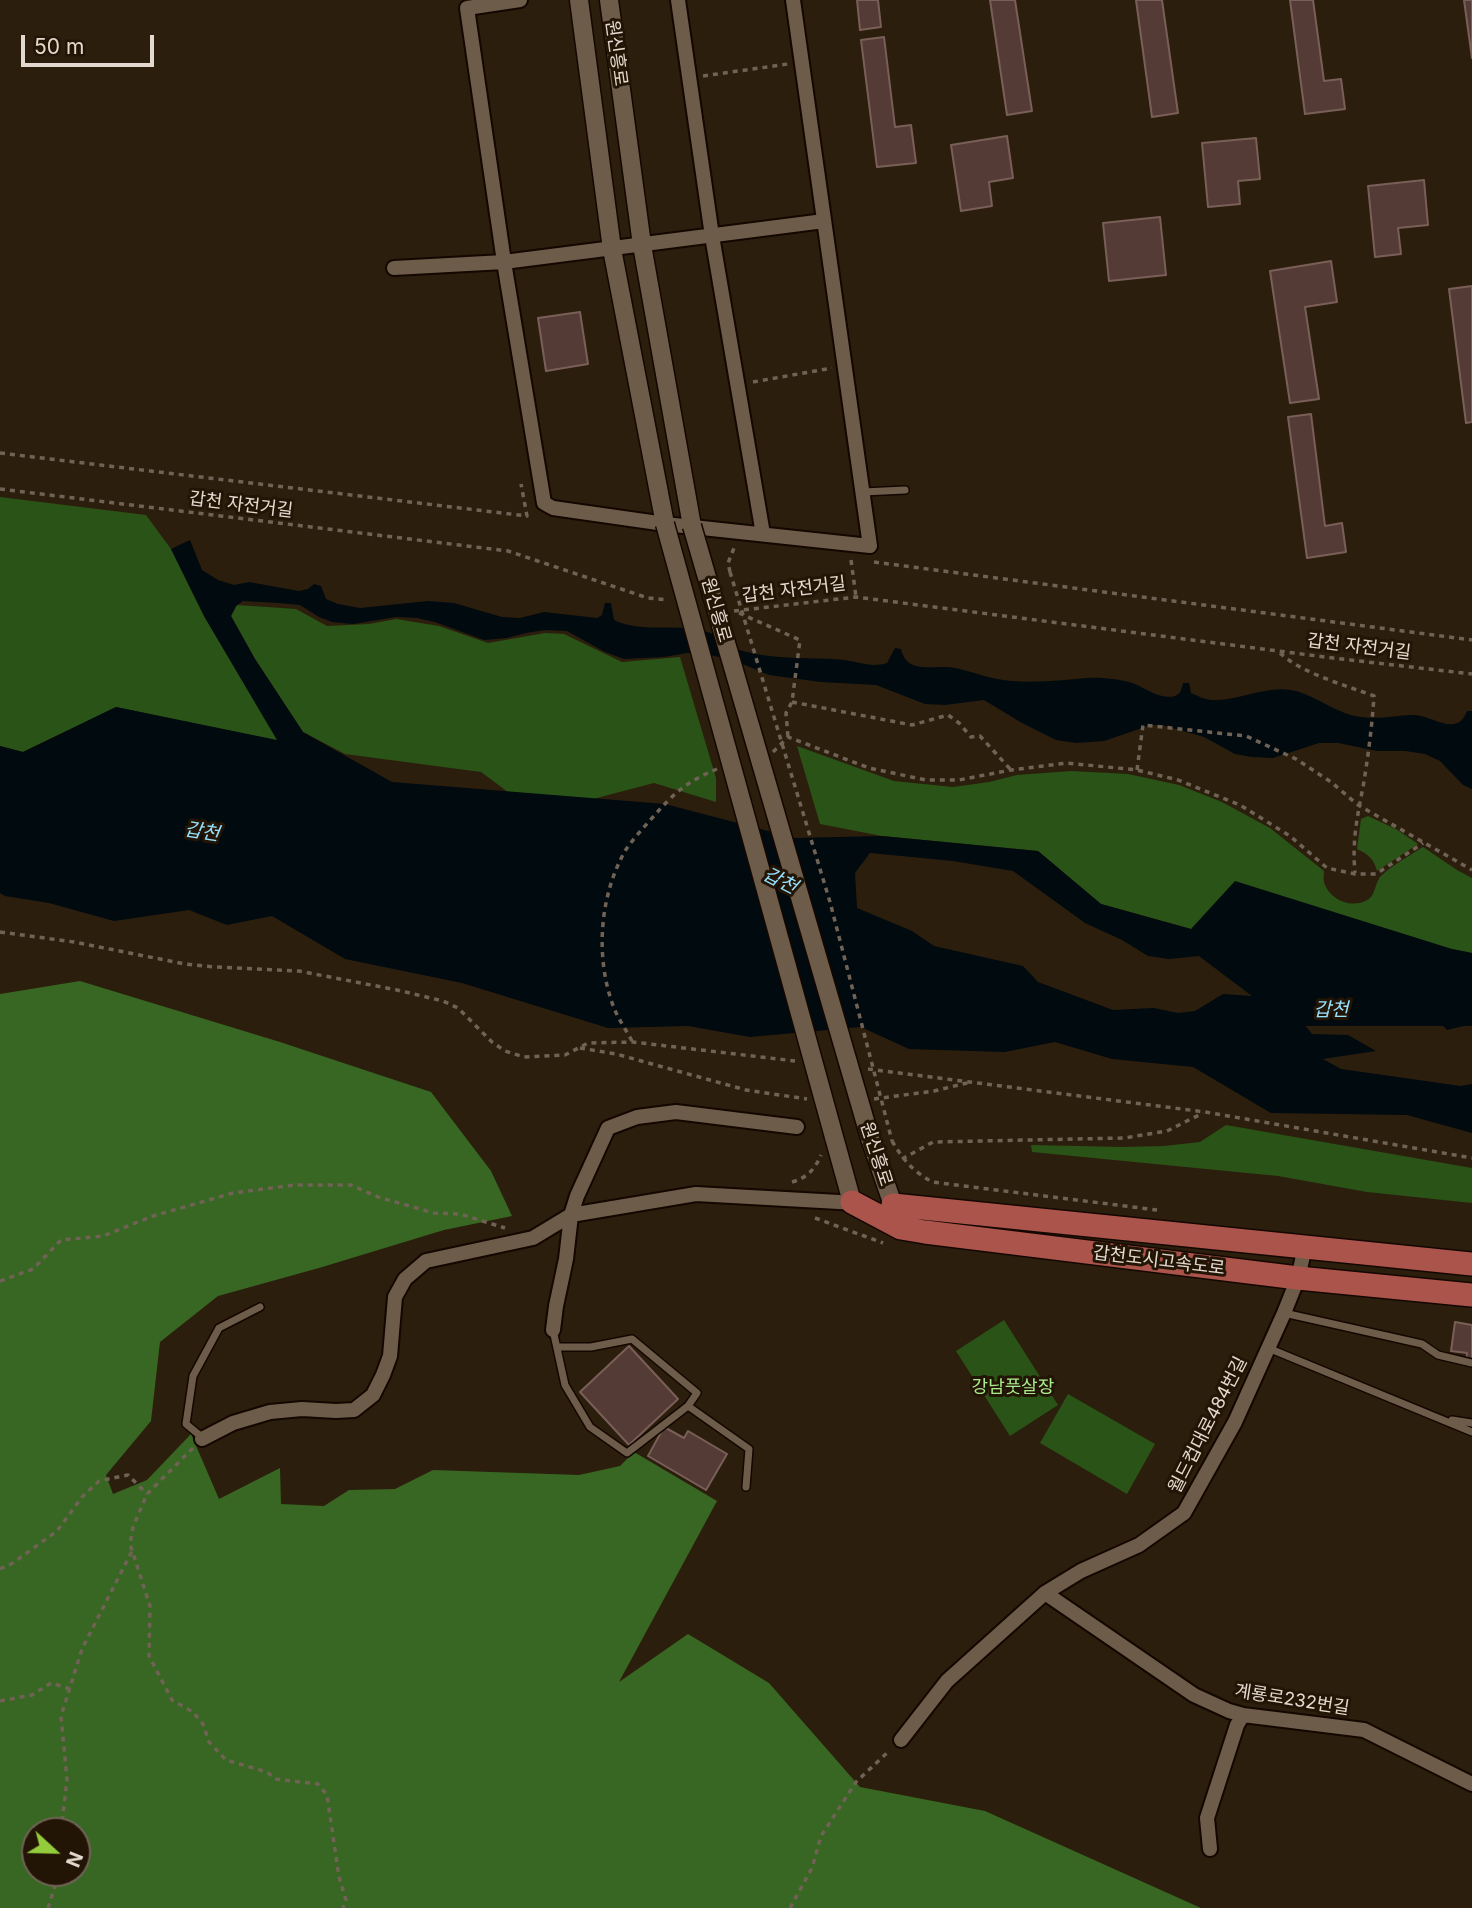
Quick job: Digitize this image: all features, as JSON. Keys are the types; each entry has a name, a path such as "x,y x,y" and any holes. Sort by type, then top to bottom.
{"main road":[{"name":"갑천도시고속도로","path":"852,1202 901,1228 925,1232 1298,1278 1472,1294"},
{"name":"갑천도시고속도로","path":"892,1205 1472,1264"}],"street":[{"path":"520,0 467,8 504,262 544,503 553,508 665,524 870,546 793,0"},
{"name":"원신흥로","path":"579,0 612,248 665,524 852,1202"},
{"name":"원신흥로","path":"609,0 642,244 692,526 870,1138 892,1205"},
{"path":"678,0 712,236 763,534"},
{"path":"394,268 504,262 824,221"},
{"path":"553,1330 571,1215 608,1128 636,1117 677,1112 797,1127"},
{"path":"203,1439 233,1423 270,1412 302,1409 354,1410 373,1395 390,1356 395,1297 405,1279 426,1261 533,1238 571,1215 696,1194 892,1205"},
{"name":"월드컵대로484번길","path":"901,1740 947,1681 1045,1592 1081,1571 1139,1545 1184,1513 1235,1422 1284,1313 1298,1278 1306,1247"},
{"name":"계룡로232번길","path":"1045,1592 1194,1695 1229,1711 1364,1730 1472,1784"},
{"path":"1210,1849 1207,1818 1243,1714"}],"lane":[{"path":"862,492 905,490"},
{"path":"203,1439 186,1424 193,1376 219,1328 260,1307"},
{"path":"1284,1313 1422,1344 1438,1355 1472,1363"},
{"path":"553,1330 565,1385 590,1427 627,1453 688,1406 697,1393 632,1339 591,1347 557,1347"},
{"path":"1268,1348 1472,1432"},
{"path":"688,1406 750,1449 746,1487"},
{"path":"1441,1419 1472,1423"}],"path":[{"path":"703,76 790,64"},
{"path":"749,382 834,368"},
{"path":"0,453 527,516 521,484"},
{"name":"갑천 자전거길","path":"0,489 509,551 648,598 669,601"},
{"path":"850,544 856,597"},
{"path":"734,548 728,563 730,572 830,902 892,1141 902,1159 914,1171 932,1182 1166,1211"},
{"path":"864,561 1472,639"},
{"name":"갑천 자전거길","path":"724,610 737,612 856,597 1472,674"},
{"path":"737,612 800,640 792,702 786,713 788,737 770,755"},
{"path":"1279,651 1288,660 1306,669 1374,696 1353,850 1355,874"},
{"path":"792,702 912,725 948,715 971,737 980,736 1012,769"},
{"path":"1137,770 1143,725 1246,736 1296,759 1331,782 1358,805 1472,870"},
{"path":"788,737 869,768 926,780 960,780 1012,769 1067,764 1137,770 1178,780 1240,805 1290,836 1327,868 1355,874 1376,874 1423,843"},
{"path":"633,1042 615,1008 607,982 602,930 609,893 625,851 641,830 684,786 722,767"},
{"path":"0,932 74,942 185,964 299,971 397,990 443,1001 458,1009 505,1051 524,1057 565,1055 587,1043 633,1042 800,1061"},
{"path":"579,1048 616,1054 747,1090 811,1100"},
{"path":"869,1069 1205,1112 1472,1158"},
{"path":"868,1100 934,1091 972,1082"},
{"path":"902,1159 933,1142 1124,1138 1167,1131 1205,1112"},
{"path":"783,1184 808,1175 822,1152"},
{"path":"0,1281 33,1269 61,1240 103,1236 153,1216 233,1193 294,1185 351,1185 378,1197 434,1213 460,1214 533,1238"},
{"path":"203,1439 147,1494 133,1527 130,1544 150,1606 149,1656 173,1700 193,1712 203,1724 209,1742 226,1760 267,1772 275,1779 318,1784 327,1795 338,1877 346,1900 343,1908"},
{"path":"0,1569 13,1563 57,1531 82,1497 99,1481 128,1475 147,1494"},
{"path":"63,1817 67,1780 61,1716 82,1649 132,1551"},
{"path":"0,1701 32,1695 51,1684 70,1689"},
{"path":"790,1908 812,1867 821,1836 856,1782 901,1740"},
{"path":"48,1908 55,1887"}],"green space":[{"path":"0,497 146,515 171,549 204,616 278,741 116,707 23,752 0,746"},
{"path":"237,605 296,609 327,626 369,624 396,619 439,626 488,643 545,633 564,634 622,662 680,657 716,778 716,802 654,783 593,799 508,792 481,772 345,754 303,732 255,659 231,616"},
{"path":"797,746 894,781 953,787 1017,775 1071,771 1128,774 1179,785 1222,802 1270,828 1324,871 1324,882 1331,894 1349,903 1356,904 1369,899 1382,875 1423,847 1472,878 1472,953 1452,949 1191,929 1101,904 1038,851 882,836 820,824"},
{"path":"1368,816 1396,829 1418,844 1377,871 1370,857 1357,849 1361,819"},
{"path":"80,981 280,1042 431,1092 491,1171 512,1216 444,1230 218,1296 160,1342 151,1421 106,1475 113,1494 147,1480 191,1434 219,1499 280,1468 281,1504 324,1506 349,1490 395,1489 433,1470 579,1475 620,1466 634,1452 717,1501 619,1682 688,1634 769,1683 860,1787 985,1811 1201,1908 0,1908 0,994"},
{"path":"1226,1125 1472,1168 1472,1203 1367,1192 1278,1176 1032,1152 1031,1145 1164,1146 1200,1142"},
{"name":"강남풋살장","path":"1004,1320 1058,1405 1010,1436 956,1351"},
{"name":"강남풋살장","path":"1068,1394 1155,1444 1127,1494 1040,1443"}],"water":[{"path":"190,540 202,570 218,580 234,585 249,582 299,591 314,584 321,586 326,599 360,608 428,601 454,603 502,617 520,618 544,612 597,618 602,615 605,603 611,603 614,620 624,624 702,631 715,635 739,650 768,656 845,660 876,665 887,663 895,648 901,649 904,657 915,666 955,668 1005,680 1031,682 1111,679 1130,682 1170,697 1179,694 1183,683 1189,683 1191,693 1212,700 1268,690 1291,690 1354,716 1376,718 1416,715 1445,724 1458,723 1467,711 1472,711 1472,789 1463,785 1440,761 1425,754 1319,743 1273,758 1252,757 1235,754 1204,737 1162,725 1151,725 1104,741 1076,743 1056,740 984,700 945,705 925,704 876,685 821,682 769,675 733,660 705,654 687,653 624,659 567,631 545,630 484,640 417,618 396,617 353,624 332,622 300,605 243,601 236,606 231,616 255,659 303,732 392,782 665,804 795,838 882,836 1038,851 1101,904 1191,929 1235,881 1472,953 1472,1024 1447,1030 1418,1000 1379,998 1350,1003 1321,995 1298,1016 1312,1034 1348,1035 1376,1051 1323,1059 1341,1069 1461,1086 1472,1084 1472,1133 1407,1115 1271,1113 1193,1067 1112,1059 1055,1042 1005,1052 909,1049 861,1027 750,1037 688,1026 608,1028 462,983 345,959 272,916 227,925 189,910 114,921 49,903 5,896 0,893 0,746 23,752 116,707 277,740 204,616 171,549","holes":["870,853 953,861 1013,871 1085,923 1122,940 1148,956 1169,959 1199,956 1252,996 1223,994 1195,1011 1178,1013 1154,1008 1113,1010 1038,982 1023,966 934,946 912,931 857,908 855,873"]}],"building":[{"path":"857,0 878,0 881,27 860,30"},
{"path":"990,0 1015,0 1032,111 1007,115"},
{"path":"1136,0 1162,0 1178,113 1152,117"},
{"path":"1290,0 1313,0 1324,81 1341,79 1345,109 1305,114"},
{"path":"1464,0 1472,0 1472,58"},
{"path":"884,37 895,127 911,125 916,163 877,167 861,40"},
{"path":"1007,136 1013,178 989,182 992,206 961,211 951,145"},
{"path":"1256,138 1260,179 1238,181 1240,204 1208,207 1202,143"},
{"path":"1424,180 1428,225 1398,228 1401,254 1375,257 1368,186"},
{"path":"1160,217 1166,275 1109,281 1103,223"},
{"path":"1331,261 1337,302 1305,307 1319,399 1290,403 1270,271"},
{"path":"1472,286 1472,422 1466,423 1449,289"},
{"path":"580,312 588,364 546,371 538,318"},
{"path":"1311,414 1325,526 1342,523 1346,552 1307,558 1288,417"},
{"path":"1455,1322 1472,1325 1472,1361 1466,1361 1467,1353 1451,1351"},
{"path":"629,1346 678,1399 629,1445 580,1392"},
{"path":"664,1427 684,1438 688,1431 727,1454 706,1490 648,1456"}],"waterway":[{"name":"갑천","path":"1264,1013 1301,1010 1472,1010"}]}
